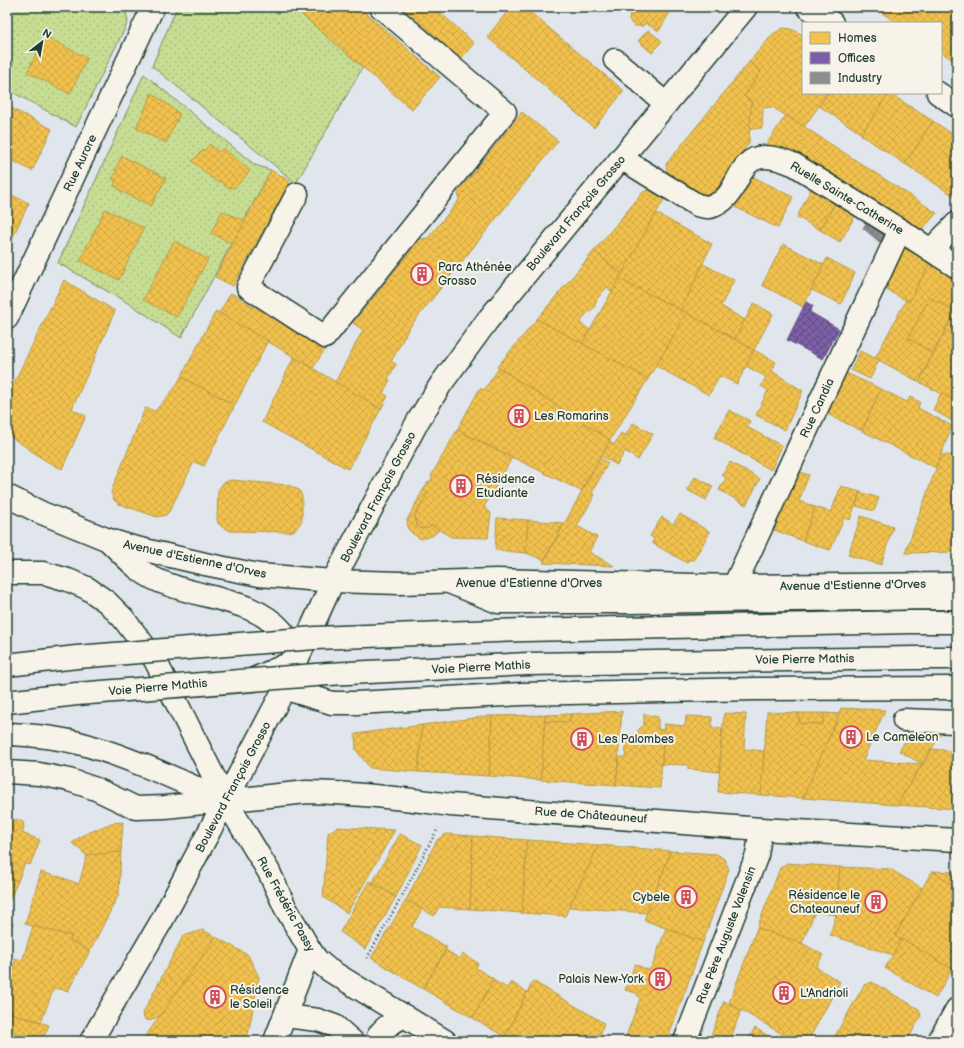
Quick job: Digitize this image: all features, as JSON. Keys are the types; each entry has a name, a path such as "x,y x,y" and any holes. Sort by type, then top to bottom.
{"main road":[{"name":"Rue Aurore","path":"7,318 153,7"},
{"path":"297,194 248,287 325,337 505,112 381,7"},
{"name":"Boulevard François Grosso","path":"91,1041 161,922 226,801 284,688 334,581 418,421 441,384 487,321 746,7"},
{"path":"808,7 830,22"},
{"path":"614,60 666,104"},
{"path":"939,94 957,106"},
{"name":"Ruelle Sainte-Catherine","path":"621,158 697,205 710,207 723,202 731,192 742,170 750,161 764,157 778,158 795,165 957,267"},
{"path":"931,250 957,223"},
{"name":"Rue Candia","path":"734,586 900,230"},
{"name":"Avenue d'Estienne d'Orves","path":"7,496 106,539 132,547 259,575 334,581 400,583 496,580 734,586 957,584"},
{"name":"Avenue d'Estienne d'Orves","path":"106,539 143,573 157,580 171,586 250,608 263,615 284,632 297,660"},
{"path":"7,572 44,573 68,580 87,588 107,602 123,618 155,660 184,682 208,691 230,690 297,660"},
{"path":"448,582 498,602 957,598"},
{"path":"7,665 77,657 315,638 524,630 957,622"},
{"name":"Voie Pierre Mathis","path":"7,702 77,694 328,674 528,664 957,658"},
{"name":"Rue Frédéric Passy","path":"155,660 226,801 269,872 285,907 317,960 329,970 445,1041"},
{"path":"284,688 332,703 356,703 545,694 756,689 957,688"},
{"path":"904,720 957,722"},
{"path":"7,734 32,735 84,745 130,760 226,801"},
{"name":"Rue de Châteauneuf","path":"7,772 39,774 69,780 96,789 136,808 165,807 307,792 404,798 450,805 761,829 957,840"},
{"name":"Rue Père Auguste Valensin","path":"685,1041 756,855 761,829"},
{"path":"275,1041 310,950"},
{"path":"939,1041 957,1009"},
{"path":"285,1016 318,1020 335,1026 352,1041"},
{"path":"376,1041 378,1034 388,1025 404,1016"}],"path":[{"path":"367,958 401,898 450,805"}],"green space":[{"path":"7,7 125,7 128,22 76,127 7,89"},
{"path":"177,7 293,7 363,67 296,183 152,66"},
{"path":"144,74 255,165 271,170 181,338 133,306 58,263"}],"building: Homes":[{"path":"293,7 359,7 440,77 412,110"},
{"path":"402,7 434,7 474,43 461,59"},
{"path":"511,7 524,7 624,91 594,128 487,37"},
{"path":"617,7 673,7 659,31 645,23 643,26 634,26 629,19 630,14"},
{"path":"873,7 957,7 957,63 942,53 942,22 896,22"},
{"path":"783,28 791,29 802,34 802,94 827,94 804,127 772,107 763,108 762,128 749,129 751,101 744,96 761,71 749,62 773,34"},
{"path":"648,30 662,41 652,53 638,41"},
{"path":"45,36 87,58 70,94 27,72"},
{"path":"749,62 761,71 744,96 751,101 749,143 735,162 738,164 720,189 714,194 700,196 693,194 667,172 666,164"},
{"path":"152,93 180,114 166,143 136,128"},
{"path":"827,94 888,94 862,134 819,106"},
{"path":"888,94 933,121 905,164 861,135"},
{"path":"7,106 52,129 32,171 7,158"},
{"name":"Parc Athénée Grosso","path":"522,112 558,141 409,328 391,362 396,364 383,393 388,396 381,409 335,382 363,330 353,323 420,239 428,238 459,200 458,192"},
{"path":"786,115 937,213 918,234 790,154 765,146"},
{"path":"933,121 957,137 957,192 954,196 905,164"},
{"path":"210,144 219,152 223,148 250,171 235,188 226,187 221,181 218,183 192,161"},
{"path":"122,156 166,178 151,206 120,191 120,189 114,186 116,181 112,179 117,171 115,170"},
{"path":"271,170 290,181 233,286 215,277"},
{"path":"748,174 793,197 778,228 733,206"},
{"path":"814,183 838,198 820,230 797,217"},
{"path":"653,188 666,196 622,274 594,251 643,192"},
{"path":"7,193 29,203 9,245 7,244"},
{"path":"838,198 858,211 840,242 820,230"},
{"path":"105,209 144,228 119,280 80,261"},
{"path":"222,211 245,221 233,244 211,233"},
{"path":"656,213 712,244 681,310 619,279"},
{"path":"174,241 208,259 177,317 143,300"},
{"path":"783,244 824,265 803,307 762,285"},
{"path":"901,246 930,263 909,302 881,287"},
{"path":"594,251 622,274 612,292 607,287 597,299 594,308 586,314 580,323 590,330 582,344 537,319"},
{"path":"827,258 855,273 841,304 812,290"},
{"path":"930,263 957,279 957,308 955,312 930,297 908,338 933,353 919,382 875,358 906,300 909,302"},
{"path":"703,264 734,280 721,306 745,320 735,339 681,310"},
{"path":"619,279 687,313 648,379 582,344"},
{"path":"64,280 115,311 72,409 86,416 62,469 46,461 7,434 7,397"},
{"path":"231,293 325,349 313,368 219,313"},
{"path":"930,297 955,312 933,353 908,338"},
{"path":"754,303 773,314 754,350 735,339"},
{"path":"957,308 957,402 919,382"},
{"path":"216,311 268,341 235,405 181,377"},
{"path":"687,313 754,350 737,384 720,376 709,395 656,366"},
{"path":"537,319 648,379 610,440 497,367"},
{"path":"754,350 776,362 772,371 803,391 785,430 756,415 768,390 761,386 766,377 746,366"},
{"path":"860,351 879,360 870,379 851,370"},
{"path":"294,357 381,409 348,469 262,422"},
{"name":"Les Romarins","path":"499,368 610,440 581,491 457,430 480,388 484,390"},
{"path":"844,372 881,389 862,431 825,413"},
{"path":"181,377 235,405 204,466 194,462 170,510 166,515 157,517 119,504 114,500 111,492 145,408 155,411 174,389"},
{"path":"881,389 907,402 910,397 920,402 918,408 952,426 936,468 862,431"},
{"path":"941,393 957,402 957,415 954,422 933,410"},
{"path":"729,410 750,421 747,427 782,446 771,470 714,438"},
{"path":"633,423 653,434 638,460 625,451 617,465 601,456 610,441 614,445 621,433 625,436"},
{"name":"Résidence Etudiante","path":"457,430 512,458 484,507 491,513 488,538 451,537 432,525 426,529 420,528 415,522 415,516 428,493 423,490 428,482 431,481 431,476"},
{"path":"941,455 957,455 957,552 905,553"},
{"path":"600,458 608,463 592,493 595,495 577,526 597,537 589,552 614,566 543,563"},
{"path":"730,462 760,479 746,505 719,490 726,478 722,475"},
{"path":"797,471 809,475 799,501 815,507 803,541 774,530"},
{"path":"695,477 713,486 706,500 687,490"},
{"path":"231,480 287,485 299,490 302,496 302,520 299,525 295,530 289,532 231,531 222,527 218,523 217,519 218,490 223,483"},
{"path":"841,486 860,492 850,520 844,518 831,549 830,550 803,541 815,507 831,512"},
{"path":"423,490 428,493 415,516 417,526 422,529 428,528 432,525 439,530 432,536 421,539 408,529 407,520"},
{"path":"860,492 879,498 874,511 856,506"},
{"path":"680,514 710,532 693,561 689,559 687,563 652,543 654,538 650,536 662,517 673,524"},
{"path":"861,516 893,527 881,565 848,555"},
{"path":"497,518 528,520 526,553 495,550"},
{"path":"528,520 564,523 544,560 526,553"},
{"name":"Le Cameleon","path":"841,708 885,710 863,760 922,764 897,805 803,798"},
{"name":"Les Palombes","path":"622,711 616,785 541,780 544,721 570,722 570,714"},
{"path":"767,712 799,713 799,723 823,724 824,713 839,714 803,798 761,795"},
{"path":"724,713 746,714 744,749 764,751 761,795 718,792"},
{"path":"799,713 824,713 823,724 799,723"},
{"path":"570,714 570,722 544,721 545,715"},
{"path":"644,714 658,717 658,729 664,730 660,788 616,785 619,757 625,757 625,735 638,735 638,730 644,725"},
{"path":"545,715 541,780 489,776 492,716"},
{"path":"492,716 489,776 418,772 422,725"},
{"path":"686,716 712,717 712,727 722,728 719,772 688,769 688,765 662,764 664,724 685,726"},
{"path":"935,724 946,726 922,764 899,751 913,729 927,737"},
{"path":"422,725 418,772 370,768 356,750 355,734"},
{"path":"954,743 957,743 957,809 897,805 932,749 953,751"},
{"path":"16,819 23,822 24,827 22,833 40,840 30,865 25,863 18,881 7,877 7,827 8,828 10,823"},
{"path":"123,822 121,852 87,856 72,843 81,836 111,823"},
{"path":"337,827 395,830 347,913 323,897 328,833"},
{"path":"400,834 422,845 396,897 372,883"},
{"path":"446,834 473,836 470,909 439,907 434,916 406,900 437,840"},
{"path":"473,836 527,840 522,913 470,909"},
{"path":"527,840 599,845 565,916 522,913"},
{"path":"599,845 671,851 647,913 569,907"},
{"name":"Cybele","path":"671,851 717,854 724,859 729,869 703,942 644,920"},
{"path":"121,852 119,894 90,951 70,940 71,936 25,924 41,872 58,876 79,884 87,855"},
{"path":"787,863 840,867 836,915 815,912 802,943 757,928 780,868"},
{"name":"Résidence le Chateauneuf","path":"840,867 890,869 922,888 895,936 902,939 893,955 830,935 836,915"},
{"path":"932,871 957,872 957,888"},
{"path":"932,871 957,888 957,960 952,969 895,936"},
{"path":"7,877 18,881 7,905"},
{"path":"369,881 396,897 365,949 340,932"},
{"path":"406,900 422,909 412,927 447,947 423,989 371,958"},
{"path":"7,921 13,923 7,941"},
{"path":"33,926 71,936 70,940 90,951 68,991 54,988 41,1022 7,1012 7,979 9,980 16,958 22,961"},
{"name":"Palais New-York","path":"666,928 703,942 667,1041 627,1041 628,1037 626,1036 640,999 636,993 625,990 635,964 648,970 652,967"},
{"name":"L'Andrioli","path":"757,928 802,943 823,955 816,967 840,982 808,1041 794,1041 729,1003"},
{"path":"203,930 216,937 160,1016 150,1021 144,1019 143,1013 183,936"},
{"name":"Résidence le Soleil","path":"216,937 248,955 259,977 248,1035 245,1041 142,1041"},
{"path":"902,939 952,969 936,998 885,968"},
{"path":"446,950 460,959 463,954 478,963 476,968 494,979 473,1018 423,989"},
{"path":"493,980 507,988 511,982 527,992 505,1037 473,1018"},
{"path":"533,981 604,1023 598,1041 512,1041 505,1037"},
{"path":"872,982 919,1009 921,1016 907,1041 832,1041 864,985"},
{"path":"724,1001 741,1010 730,1041 709,1041"},
{"path":"7,1012 49,1025 42,1041 7,1041"},
{"path":"755,1028 777,1041 747,1041"}],"building: Offices":[{"path":"806,302 813,306 810,312 839,329 823,359 787,340"}],"building: Industry":[{"path":"870,218 889,231 883,245 863,228"}],"place":[{"name":"Parc Athénée Grosso","path":"422,274"},
{"name":"Les Romarins","path":"519,416"},
{"name":"Résidence Etudiante","path":"461,486"},
{"name":"Le Cameleon","path":"851,737"},
{"name":"Les Palombes","path":"582,739"},
{"name":"Cybele","path":"686,897"},
{"name":"Résidence le Chateauneuf","path":"876,902"},
{"name":"Palais New-York","path":"660,979"},
{"name":"L'Andrioli","path":"784,993"},
{"name":"Résidence le Soleil","path":"215,997"}]}
